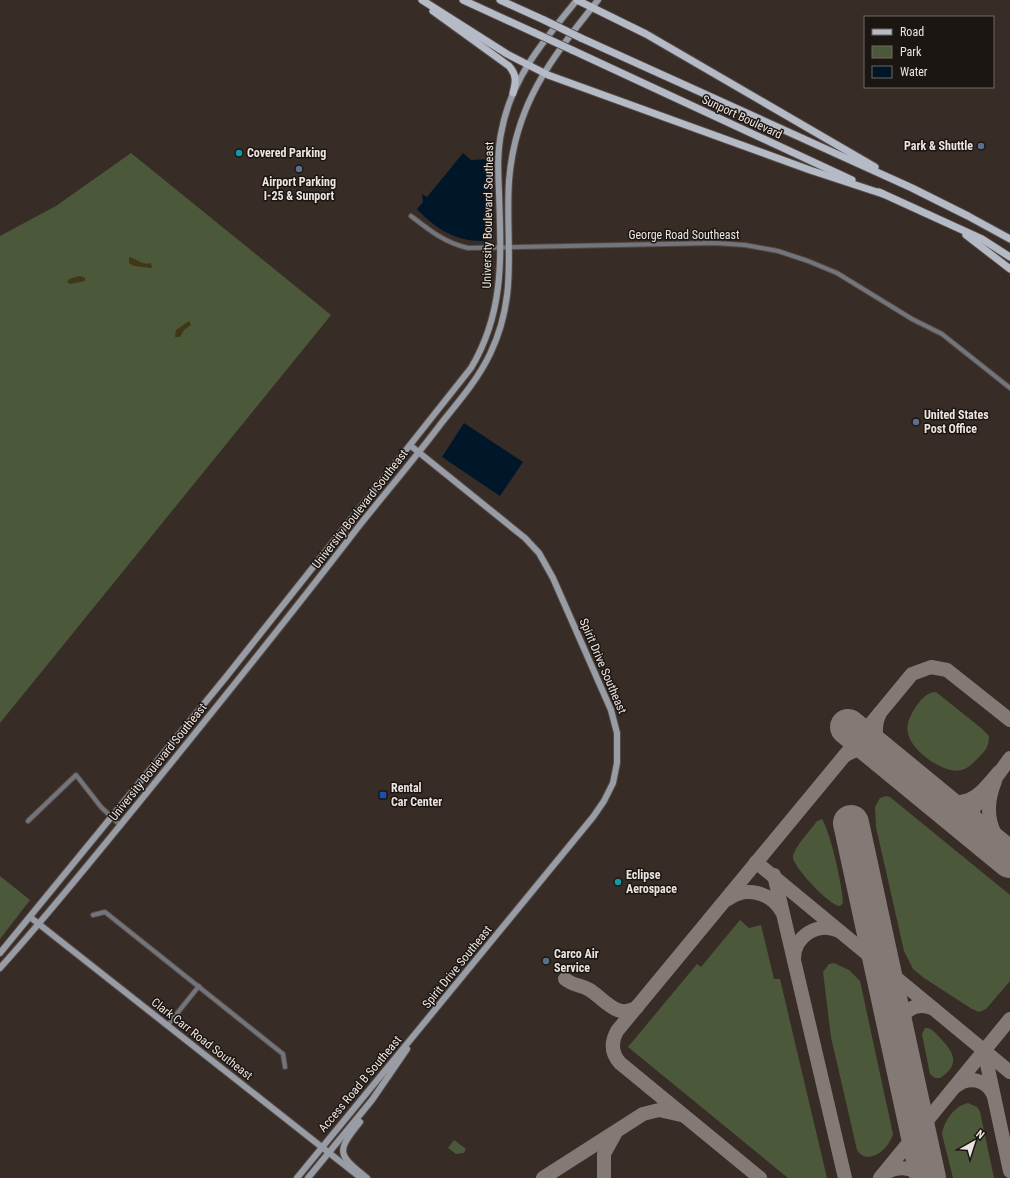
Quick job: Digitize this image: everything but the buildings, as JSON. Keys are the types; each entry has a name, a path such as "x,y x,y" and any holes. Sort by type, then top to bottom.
{"main road":[{"path":"423,0 507,54 543,72 810,170 883,194"},
{"path":"423,0 435,14 499,57 515,72 516,77 513,93"},
{"name":"Sunport Boulevard","path":"463,0 982,239 1010,257"},
{"name":"Sunport Boulevard","path":"500,0 912,188 1010,239"},
{"name":"University Boulevard Southeast","path":"0,953 411,446 465,377 482,349 496,305 500,281 498,153 502,128 513,93 528,64 577,0"},
{"path":"577,0 646,34 912,188"},
{"name":"University Boulevard Southeast","path":"0,968 39,924 120,826 473,383 491,353 500,331 506,307 510,282 508,191 513,153 525,108 543,72 598,0"},
{"path":"951,225 1010,269"},
{"name":"Spirit Drive Southeast","path":"411,446 525,538 539,553 553,578 611,710 618,742 617,763 613,782 599,809 415,1036"},
{"name":"Clark Carr Road Southeast","path":"30,917 360,1178"},
{"name":"Access Road B Southeast","path":"329,1153 372,1100 415,1036"},
{"name":"Access Road B Southeast","path":"322,1147 381,1073 415,1036"},
{"path":"367,1178 346,1161 342,1149 345,1141 367,1113 372,1100"},
{"path":"297,1178 322,1147"},
{"path":"308,1178 329,1153"}],"street":[{"name":"George Road Southeast","path":"411,216 432,233 453,244 468,248 715,243 757,247 788,254 817,264 847,278 912,320 942,334 1010,388"},
{"path":"28,821 76,775 120,826"},
{"path":"93,915 105,912 199,986 283,1054 285,1067"},
{"path":"167,1026 199,986"}],"green space":[{"path":"131,153 331,315 0,723 0,236 56,206"},
{"path":"936,692 989,736 988,745 984,752 971,765 962,770 955,771 947,769 930,760 916,748 908,734 909,720 915,708 926,695"},
{"path":"886,796 890,797 1010,895 1010,981 986,1009 979,1012 972,1009 924,978 913,969 904,951 876,827 875,807 880,798"},
{"path":"822,819 829,835 838,873 843,903 840,906 835,905 821,893 805,877 794,862 793,857 796,848 817,821"},
{"path":"0,876 30,900 0,939"},
{"path":"740,920 749,928 761,925 774,979 780,979 827,1178 788,1178 628,1047 697,964 701,967"},
{"path":"834,963 849,970 860,981 893,1134 891,1140 883,1150 878,1154 867,1157 862,1155 857,1150 831,1037 823,972 829,964"},
{"path":"925,1028 934,1031 952,1053 953,1063 951,1068 940,1078 935,1078 930,1074 922,1034"},
{"path":"968,1103 977,1107 980,1112 994,1178 953,1178 942,1134 943,1129 950,1115 958,1107"},
{"path":"454,1140 466,1149 464,1153 456,1154 448,1148"}],"sand":[{"path":"129,257 142,263 151,263 152,268 134,266 129,263"},
{"path":"80,276 85,278 85,281 70,284 67,282 69,279"},
{"path":"189,321 191,325 184,330 180,337 175,337 176,330"}],"water":[{"path":"463,153 471,160 490,159 492,237 487,240 481,241 463,239 454,236 431,222 417,209 423,202 422,194 427,197"},
{"path":"464,423 523,462 500,496 442,457"}],"taxiway":[{"path":"760,1178 620,1063 615,1055 613,1047 617,1031 912,674 931,667 947,670 1010,720"},
{"path":"880,713 876,724 876,736 882,752 891,763 924,790 939,799 947,802 965,801 970,799 984,789 999,772"},
{"path":"844,756 855,751 865,750 875,752 885,757"},
{"path":"964,822 1010,758"},
{"path":"995,781 989,803 990,822 993,831 1010,859"},
{"path":"756,862 1010,1072"},
{"path":"774,875 845,1178"},
{"path":"728,899 742,893 758,893 771,900 782,912"},
{"path":"794,959 798,944 803,937 809,933 816,929 823,928 831,928 839,931"},
{"path":"565,979 570,983 588,989 617,1010 630,1011 637,1007"},
{"path":"896,1034 904,1015 908,1011 919,1006 926,1006 934,1009"},
{"path":"880,1178 1010,1019"},
{"path":"984,1050 1010,1171"},
{"path":"956,1086 971,1080 981,1082 986,1085 993,1094"},
{"path":"543,1178 643,1114 659,1110 681,1115"},
{"path":"925,1124 921,1141 928,1178"},
{"path":"604,1178 604,1154 615,1134"},
{"path":"883,1175 898,1168 903,1168 914,1171 923,1178"}],"runway":[{"path":"848,727 1010,860"},
{"path":"851,823 928,1178"}],"place":[{"name":"Park & Shuttle","path":"981,146"},
{"name":"Covered Parking","path":"239,153"},
{"name":"Airport Parking I-25 & Sunport","path":"299,169"},
{"name":"United States Post Office","path":"916,422"},
{"name":"Rental Car Center","path":"383,795"},
{"name":"Eclipse Aerospace","path":"618,882"},
{"name":"Carco Air Service","path":"546,961"}]}
